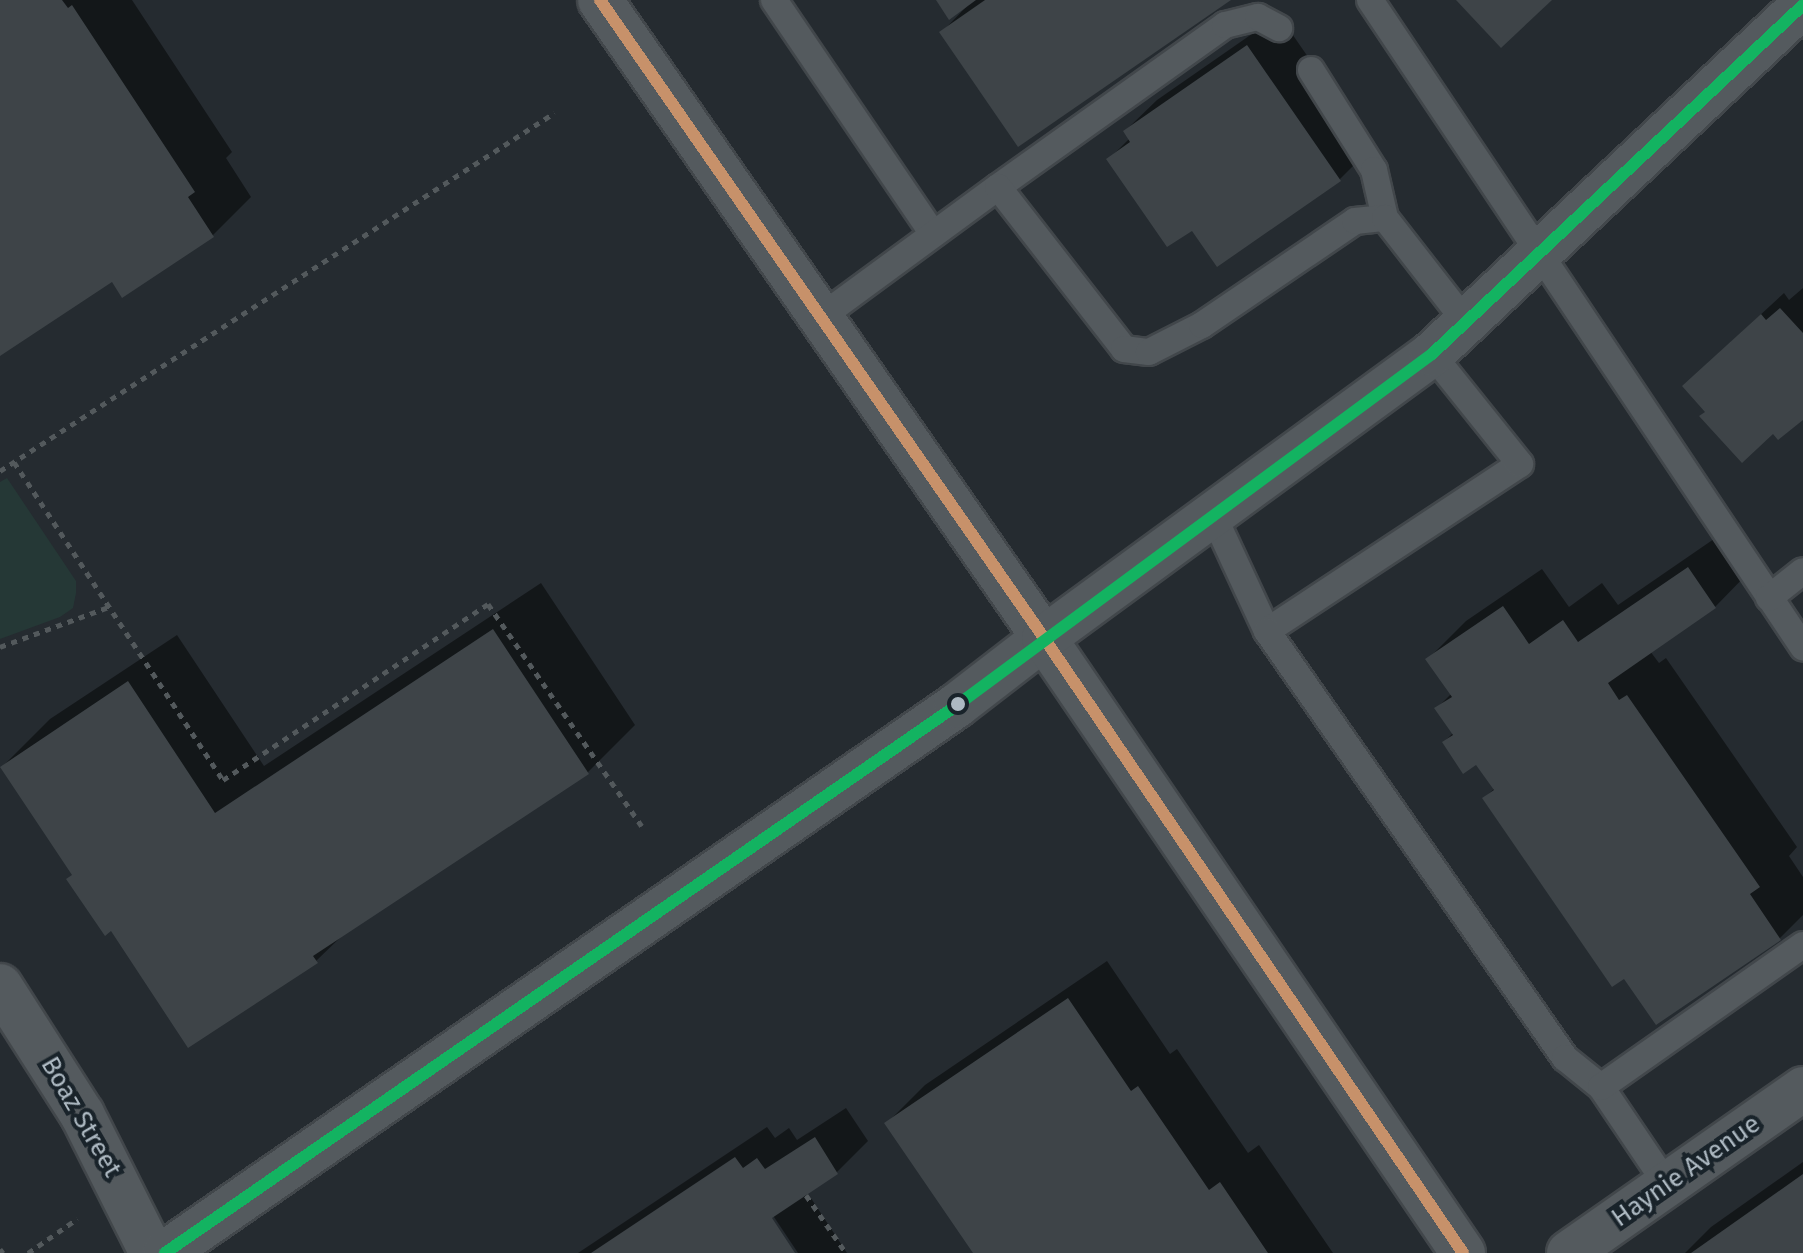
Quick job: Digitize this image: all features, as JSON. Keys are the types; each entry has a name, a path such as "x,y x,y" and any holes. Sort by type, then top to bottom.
{"street":[{"path":"600,0 1044,638 1463,1253"},
{"path":"165,1253 956,706 1432,354 1803,5"},
{"name":"Boaz Street","path":"0,986 82,1114 152,1253"},
{"name":"Haynie Avenue","path":"1569,1253 1803,1089"}],"lane":[{"path":"774,0 933,234"},
{"path":"1370,0 1803,647"},
{"path":"821,317 1225,25 1258,17 1279,28"},
{"path":"1311,70 1374,170 1385,218 1466,322"},
{"path":"998,187 1124,349 1149,352 1202,325 1355,221 1385,218"},
{"path":"1267,631 1520,464 1432,354"},
{"path":"1214,517 1267,631 1565,1058 1601,1087 1667,1185"},
{"path":"1769,598 1803,571"},
{"path":"1601,1087 1803,945"}],"path":[{"path":"0,471 554,113"},
{"path":"14,462 223,780 488,604 642,826"},
{"path":"0,647 109,607"},
{"path":"806,1195 846,1253"}],"green space":[{"path":"7,478 76,581 76,593 73,608 60,617 0,639 0,482"}],"building":[{"path":"0,0 62,0 68,8 72,5 195,192 188,197 214,237 122,298 112,282 0,356"},
{"path":"936,0 976,0 949,20"},
{"path":"985,0 1231,0 1018,147 939,32"},
{"path":"1456,0 1552,0 1501,48"},
{"path":"1247,45 1341,181 1217,267 1192,231 1167,247 1106,159 1130,142 1123,131"},
{"path":"1780,308 1803,333 1803,420 1778,440 1773,434 1742,463 1699,416 1705,412 1682,386 1761,314 1766,320"},
{"path":"1688,567 1716,608 1608,683 1619,700 1627,695 1760,887 1750,894 1781,940 1656,1025 1624,979 1612,987 1482,798 1494,790 1476,765 1463,774 1442,742 1453,735 1434,708 1452,697 1425,659 1503,606 1529,644 1563,620 1578,642"},
{"path":"493,629 589,774 313,956 318,963 188,1048 111,931 105,936 66,879 72,875 0,767 128,681 215,813"},
{"path":"1068,998 1131,1091 1138,1086 1209,1190 1220,1182 1268,1253 973,1253 884,1123"},
{"path":"815,1137 838,1174 772,1218 795,1253 591,1253 735,1157 743,1168 757,1158 765,1169"},
{"path":"1803,1174 1803,1253 1691,1253"}],"transit line":[{"path":"600,0 1044,638 1463,1253"},
{"path":"165,1253 956,706 1432,354 1803,5"}]}
